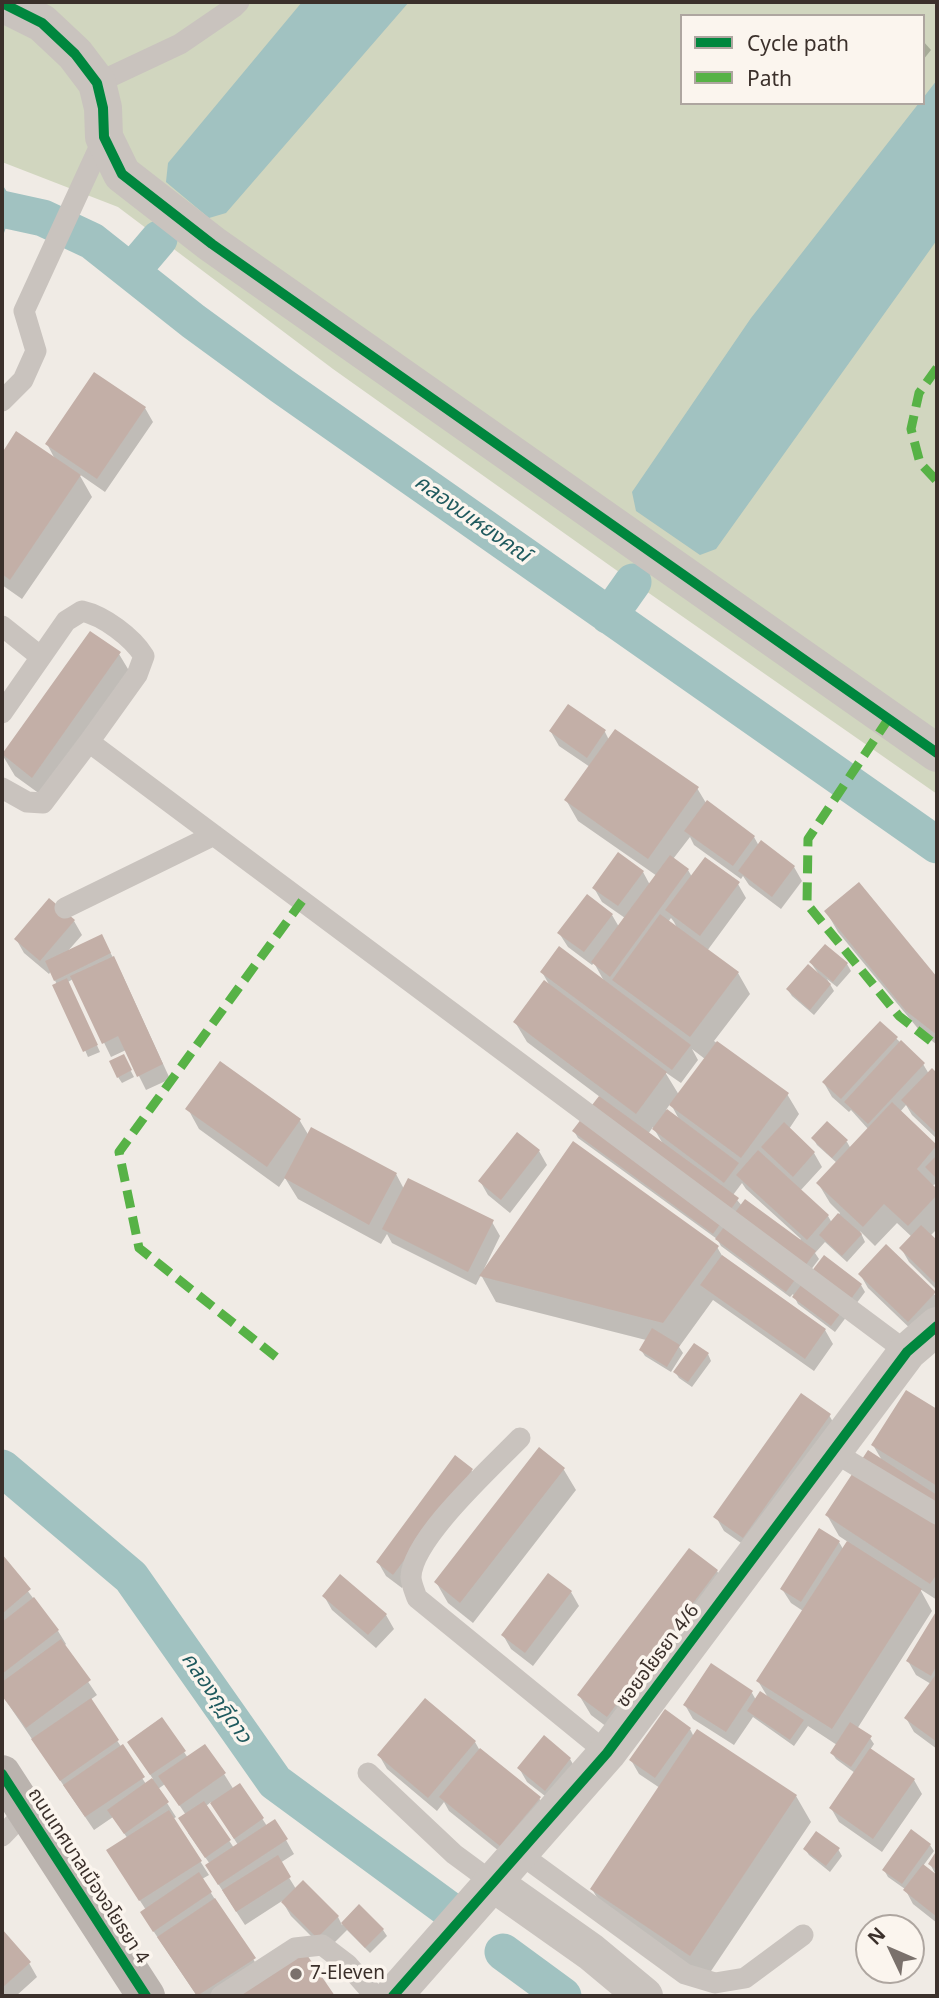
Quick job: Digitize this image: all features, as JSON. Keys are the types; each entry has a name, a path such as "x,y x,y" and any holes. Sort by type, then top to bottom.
{"street":[{"path":"2,4 41,23 75,54 97,83 103,108 97,152 122,174 212,244 937,753"},
{"name":"ซอยอโยธยา 4/6","path":"393,1996 607,1753 907,1352 937,1326"},
{"name":"ถนนเทศบาลเมืองอโยธยา 4","path":"2,1774 14,1824 146,1996"},
{"path":"492,1882 591,1952 644,1996"}],"lane":[{"path":"97,83 180,44 239,2"},
{"path":"2,401 23,380 36,351 24,311 97,152"},
{"path":"2,713 66,621 82,611 96,614 138,647 144,656 137,675 43,803 27,802 2,788"},
{"path":"2,626 41,657"},
{"path":"89,742 907,1352"},
{"path":"65,908 214,835"},
{"path":"520,1438 440,1523 418,1553 411,1578 417,1598 607,1753"},
{"path":"832,1451 937,1514"},
{"path":"368,1773 454,1854 492,1882"},
{"path":"519,1853 684,1974 715,1983 744,1978 803,1935"},
{"path":"221,1996 295,1948 322,1945 347,1964 375,1996"}],"green space":[{"path":"2,2 937,2 937,794 333,369 118,207 2,162"}],"water":[{"path":"302,2 409,2 226,213 209,218 166,182 168,163"},
{"path":"937,80 937,240 716,549 700,555 636,511 632,492 751,318 917,105 925,105 925,95"},
{"path":"2,184 14,203 2,239"}],"building":[{"path":"94,372 146,407 97,479 45,444"},
{"path":"16,431 81,475 10,580 2,574 2,453"},
{"path":"90,631 121,652 32,778 2,754"},
{"path":"568,704 606,730 587,758 549,731"},
{"path":"615,729 699,787 648,859 564,800"},
{"path":"707,800 755,836 733,866 684,831"},
{"path":"761,840 795,866 772,897 738,871"},
{"path":"618,852 644,871 618,906 592,888"},
{"path":"670,855 689,869 610,977 591,962"},
{"path":"705,857 740,882 700,936 665,910"},
{"path":"859,882 937,977 937,1035 906,1011 824,911"},
{"path":"587,894 613,914 584,952 557,933"},
{"path":"49,898 75,920 40,961 14,939"},
{"path":"660,914 739,972 690,1037 612,980"},
{"path":"102,934 111,953 54,981 45,961"},
{"path":"825,944 848,963 833,982 809,962"},
{"path":"559,946 691,1045 672,1070 540,972"},
{"path":"114,956 163,1064 137,1077 118,1036 102,1044 70,976"},
{"path":"808,964 831,984 810,1010 786,989"},
{"path":"67,978 98,1045 83,1052 52,985"},
{"path":"544,980 667,1072 636,1114 513,1022"},
{"path":"880,1021 898,1037 841,1099 822,1082"},
{"path":"901,1040 925,1063 868,1124 844,1102"},
{"path":"717,1041 789,1093 741,1158 669,1105"},
{"path":"124,1054 132,1070 117,1078 109,1061"},
{"path":"220,1061 301,1119 267,1167 185,1109"},
{"path":"932,1068 937,1073 937,1134 901,1100"},
{"path":"599,1096 739,1198 713,1234 572,1131"},
{"path":"892,1102 937,1145 917,1169 937,1189 937,1195 908,1226 884,1204 863,1227 816,1183"},
{"path":"667,1109 739,1163 724,1183 652,1129"},
{"path":"827,1121 848,1140 832,1158 811,1138"},
{"path":"784,1122 815,1152 793,1177 761,1147"},
{"path":"311,1127 397,1173 369,1225 284,1178"},
{"path":"517,1132 540,1150 501,1200 478,1181"},
{"path":"573,1141 719,1246 663,1323 479,1276"},
{"path":"758,1150 829,1215 807,1240 736,1175"},
{"path":"937,1155 937,1179 925,1167"},
{"path":"408,1178 494,1220 468,1272 382,1229"},
{"path":"745,1199 816,1251 786,1292 715,1239"},
{"path":"838,1213 862,1234 842,1256 819,1235"},
{"path":"921,1225 937,1240 937,1285 899,1248"},
{"path":"886,1244 936,1292 908,1322 858,1274"},
{"path":"722,1255 826,1329 805,1359 700,1285"},
{"path":"824,1255 862,1284 831,1326 792,1297"},
{"path":"652,1328 680,1345 667,1367 639,1350"},
{"path":"694,1343 709,1353 688,1382 673,1372"},
{"path":"906,1390 937,1409 937,1486 871,1445"},
{"path":"801,1393 831,1414 743,1538 713,1517"},
{"path":"539,1447 565,1468 460,1603 434,1582"},
{"path":"868,1450 937,1495 937,1574 930,1584 825,1515"},
{"path":"455,1455 473,1469 393,1575 376,1562"},
{"path":"819,1528 840,1541 801,1602 780,1589"},
{"path":"847,1541 922,1589 832,1729 756,1681"},
{"path":"689,1548 718,1570 607,1717 577,1695"},
{"path":"2,1554 31,1589 2,1614"},
{"path":"548,1573 572,1591 525,1653 501,1635"},
{"path":"340,1574 387,1614 368,1635 322,1596"},
{"path":"34,1597 59,1630 2,1674 2,1622"},
{"path":"937,1610 937,1665 931,1676 906,1661"},
{"path":"61,1639 91,1680 26,1728 2,1696 2,1682"},
{"path":"711,1663 753,1691 726,1732 683,1705"},
{"path":"937,1673 937,1742 904,1718"},
{"path":"760,1691 804,1720 790,1740 747,1711"},
{"path":"91,1698 119,1740 60,1781 31,1739"},
{"path":"425,1698 476,1741 428,1798 377,1755"},
{"path":"665,1709 691,1728 655,1778 629,1760"},
{"path":"162,1717 186,1751 150,1775 127,1742"},
{"path":"850,1722 872,1736 851,1767 830,1753"},
{"path":"697,1729 797,1795 690,1956 590,1889"},
{"path":"544,1735 571,1758 545,1791 517,1768"},
{"path":"123,1744 145,1777 85,1817 63,1785"},
{"path":"205,1744 226,1773 179,1806 158,1776"},
{"path":"480,1748 541,1797 500,1846 439,1797"},
{"path":"870,1748 915,1779 873,1839 829,1808"},
{"path":"152,1778 169,1802 124,1834 107,1810"},
{"path":"240,1783 264,1818 234,1839 210,1803"},
{"path":"204,1801 231,1840 205,1858 178,1818"},
{"path":"169,1810 202,1861 139,1901 106,1850"},
{"path":"275,1819 288,1839 218,1885 205,1865"},
{"path":"911,1829 931,1844 902,1884 882,1870"},
{"path":"816,1831 840,1848 826,1866 803,1849"},
{"path":"937,1850 937,1870 928,1864"},
{"path":"278,1855 291,1877 236,1912 222,1890"},
{"path":"923,1864 937,1875 937,1917 903,1890"},
{"path":"199,1872 212,1892 153,1932 140,1912"},
{"path":"303,1880 339,1916 317,1938 281,1902"},
{"path":"215,1898 256,1958 197,1996 157,1937"},
{"path":"359,1904 384,1929 365,1948 341,1923"},
{"path":"2,1929 31,1962 2,1988"},
{"name":"7-Eleven","path":"305,1952 335,1996 239,1996"}],"waterway":[{"name":"คลองมเหยงคณ์","path":"2,209 43,218 92,241 193,321 282,386 937,845"},
{"path":"131,272 159,239"},
{"path":"609,616 633,582"},
{"name":"คลองกุฎีดาว","path":"2,1468 131,1577 275,1782 448,1909"},
{"name":"คลองกุฎีดาว","path":"503,1952 563,1996"}],"marked path":[{"path":"937,368 919,393 911,429 920,463 937,481"},
{"path":"889,718 808,839 807,904 899,1016 937,1046"},
{"path":"276,1357 139,1248 119,1152 302,901"}],"cycle path":[{"path":"2,3 42,23 75,54 97,83 103,108 104,137 122,174 212,244 937,753"},
{"path":"393,1996 607,1753 907,1352 937,1326"},
{"path":"2,1774 146,1996"}],"place":[{"name":"7-Eleven","path":"296,1974"}]}
